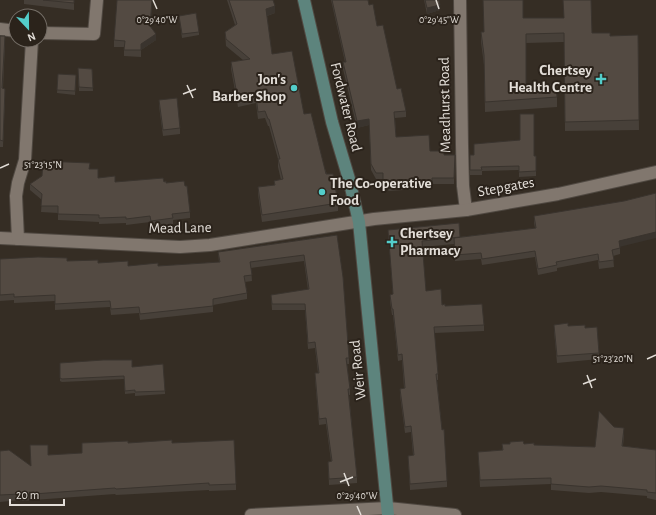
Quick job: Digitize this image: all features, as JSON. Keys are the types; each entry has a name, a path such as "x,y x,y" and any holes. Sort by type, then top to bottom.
{"main road":[{"name":"Fordwater Road","path":"304,0 332,122 349,179 359,222"},
{"name":"Weir Road","path":"359,222 388,512"}],"street":[{"path":"48,33 94,34 97,0"},
{"name":"Meadhurst Road","path":"460,0 462,165 466,210"},
{"path":"18,238 16,196 18,183 25,160 32,48"},
{"name":"Stepgates","path":"359,222 466,210 558,194 656,172"},
{"name":"Mead Lane","path":"0,238 180,247 210,245 359,222"},
{"path":"251,515 388,512 455,515"}],"building":[{"path":"43,0 74,0 74,3"},
{"path":"117,0 152,0 150,26 156,34 141,44 141,50 124,50 125,41 114,40"},
{"path":"229,0 273,0 275,6 266,9 272,54 292,51 304,114 311,113 326,174 333,174 338,203 262,215 258,187 275,185 274,181 283,179 278,159 280,159 269,119 265,111 258,112 256,96 238,100 231,62 250,59 226,39 225,32 237,24"},
{"path":"332,0 368,0 369,5 373,4 377,26 383,25 397,89 401,88 406,111 394,112 396,137 429,135 430,151 444,151 444,155 455,155 454,178 432,178 432,182 389,185 383,180 383,173 376,173 371,164 369,119 357,121 343,62 346,62"},
{"path":"425,0 439,0 440,5 427,8"},
{"path":"483,0 523,0 523,18 564,18 563,0 591,0 592,33 610,33 610,36 638,35 639,120 565,122 564,33 526,34 526,86 556,84 557,97 485,102 484,55 481,32 484,32"},
{"path":"196,13 199,32 182,34 179,16"},
{"path":"0,36 5,36 2,88 5,89 3,141 0,140"},
{"path":"78,68 92,69 93,88 79,87"},
{"path":"58,74 76,75 75,91 57,90"},
{"path":"177,98 180,128 163,130 159,100"},
{"path":"520,114 534,114 534,156 536,156 536,171 519,172 519,166 481,167 482,170 470,170 470,155 474,155 474,144 520,140"},
{"path":"43,161 90,163 89,169 98,169 98,178 115,176 115,182 163,178 164,182 166,181 166,183 184,181 185,186 187,186 190,212 172,214 173,218 151,221 150,216 126,219 126,217 99,218 99,215 58,214 58,206 41,206 42,194 30,184 42,176"},
{"path":"656,193 656,232 619,241 620,248 612,250 614,260 599,262 598,254 556,262 557,265 538,269 535,251 482,259 481,253 455,255 454,238 536,228 534,216 624,201"},
{"path":"459,223 460,237 422,241 426,291 441,289 442,305 445,304 445,306 482,304 484,325 434,327 438,374 436,374 442,430 444,429 447,481 410,484 408,456 414,455 411,426 405,427 400,389 405,388 402,354 398,355 390,295 393,294 388,230"},
{"path":"337,235 343,277 349,358 346,358 350,389 348,389 357,477 329,479 328,462 332,461 326,418 319,419 315,373 319,373 315,342 308,343 305,304 272,304 271,295 309,289 304,255 250,262 252,275 244,276 247,293 213,299 213,306 140,314 139,307 111,309 110,301 55,304 55,295 14,297 14,294 0,295 0,259 38,257 67,258 67,261 98,260 98,263 128,261 128,266 158,263 158,266 220,262 218,252"},
{"path":"568,323 568,326 585,325 585,328 597,327 599,353 557,356 554,325"},
{"path":"103,360 132,360 132,367 163,364 165,391 125,391 124,376 60,378 60,363"},
{"path":"599,411 614,427 624,428 622,446 656,450 656,493 647,492 647,490 601,486 589,487 551,484 551,478 480,480 478,452 503,450 502,444 523,441 524,444 534,443 534,445 595,447"},
{"path":"172,440 172,443 234,440 236,484 209,485 209,483 0,495 0,451 9,450 31,466 30,445 48,445 48,455 82,453 82,443 128,441 128,443"}],"place":[{"name":"Chertsey Health Centre","path":"601,79"},
{"name":"Jon's Barber Shop","path":"294,88"},
{"name":"The Co-operative Food","path":"322,192"},
{"name":"Chertsey Pharmacy","path":"392,242"}]}
